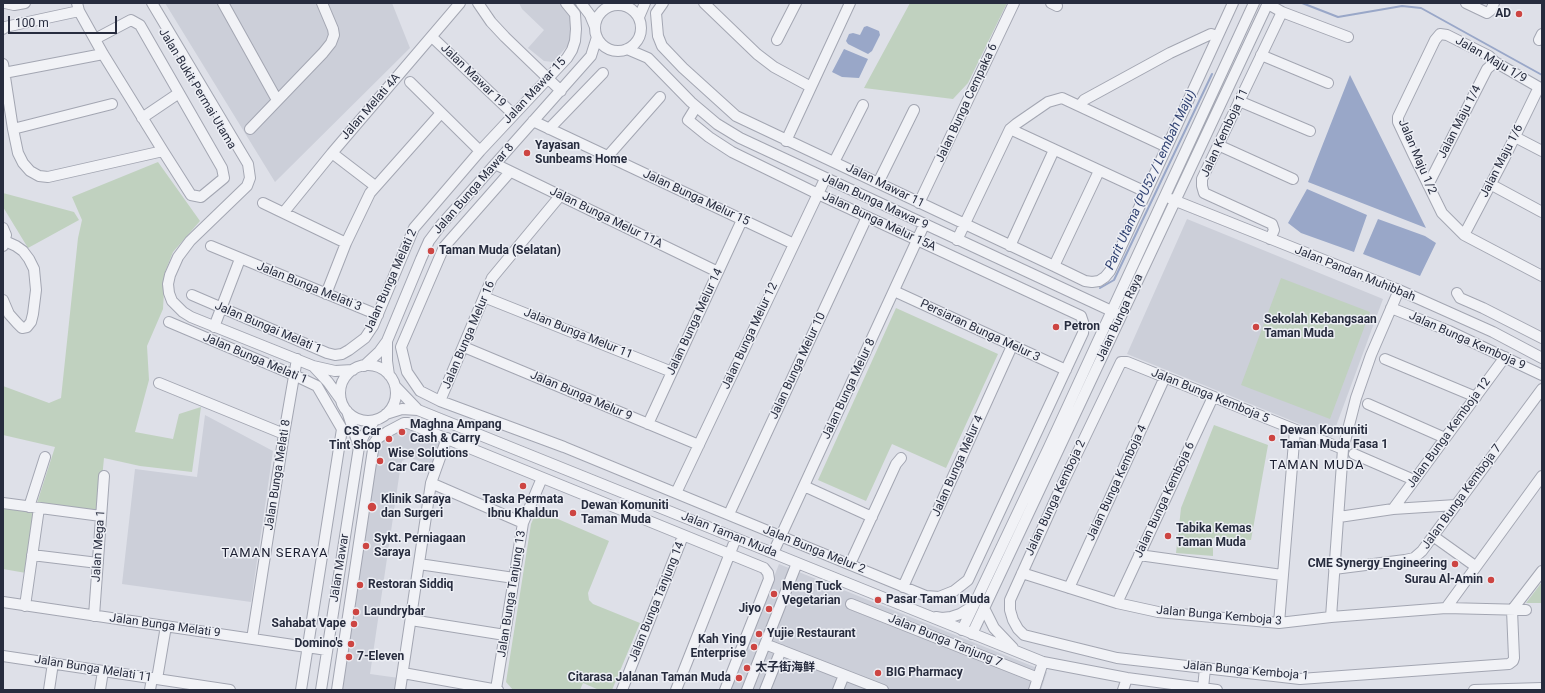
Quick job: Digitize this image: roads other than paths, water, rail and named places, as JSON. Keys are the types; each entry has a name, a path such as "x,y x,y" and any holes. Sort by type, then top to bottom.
{"street":[{"path":"5,3 14,5 25,3"},
{"name":"Jalan Bukit Permai Utama","path":"145,3 243,167 250,174"},
{"name":"Jalan Bukit Permai Utama","path":"152,3 248,164 250,174"},
{"path":"222,3 277,100"},
{"path":"250,129 331,43 334,35 333,29 322,3"},
{"name":"Jalan Melati 4A","path":"284,212 332,153 460,3"},
{"path":"478,3 505,37 561,91"},
{"name":"Jalan Mawar 15","path":"480,151 567,58 575,41 576,29 574,14 566,3"},
{"path":"581,3 590,15 601,43 607,48 614,50"},
{"path":"639,17 645,3"},
{"name":"Jalan Mawar 11","path":"663,3 656,14 658,36 662,46 683,68 736,116 786,141 834,162 1085,281 1099,281 1110,271 1146,192"},
{"path":"704,3 747,45 774,68 811,86"},
{"path":"777,40 796,3"},
{"path":"786,141 850,3"},
{"name":"Jalan Bunga Cempaka 6","path":"919,203 1014,3"},
{"path":"1010,129 1146,192 1233,3"},
{"name":"Jalan Bunga Raya","path":"962,630 1112,311 1254,3"},
{"path":"1466,3 1490,8"},
{"path":"591,56 614,50 627,49 637,41 640,36 641,23 639,17 629,5 607,4 605,9 600,14 596,32"},
{"path":"3,29 5,27 78,7 95,39 103,54 191,195 201,197 224,178 222,168 140,25 131,20 95,39"},
{"path":"1273,7 1348,37"},
{"name":"Jalan Bunga Raya","path":"972,634 1176,201 1273,7"},
{"name":"Jalan Kemboja 11","path":"1270,239 1274,230 1272,224 1204,193 1202,179 1262,55 1273,7"},
{"name":"Jalan Bunga Mawar 8","path":"364,366 379,352 387,341 420,259 441,225 591,56 596,32"},
{"name":"Jalan Maju 1/9","path":"1440,34 1443,33 1489,56 1495,62 1540,88"},
{"path":"1080,105 1084,100 1170,53 1211,34 1217,36"},
{"name":"Jalan Maju 1/2","path":"1440,34 1435,40 1399,112 1398,122 1442,214 1464,235 1542,276"},
{"name":"Jalan Bunga Mawar 9","path":"640,36 648,58"},
{"name":"Jalan Mawar 19","path":"432,37 513,114"},
{"name":"Jalan Bunga Mawar 9","path":"627,49 648,58 696,107 717,124 740,138 825,179 1122,316"},
{"path":"103,54 4,69 12,129 18,153 23,163 30,171 39,176 48,177 163,151"},
{"path":"1262,55 1328,83"},
{"path":"1207,58 1225,66"},
{"name":"Jalan Maju 1/4","path":"1428,185 1487,69 1495,62"},
{"path":"671,81 683,68"},
{"path":"550,129 603,73"},
{"path":"410,82 480,151"},
{"name":"Jalan Maju 1/6","path":"1464,235 1540,88"},
{"path":"142,118 179,93"},
{"path":"608,156 660,97"},
{"path":"957,240 1010,129 1048,102 1062,98 1080,105 1167,147"},
{"path":"1239,101 1310,131"},
{"path":"12,129 112,104"},
{"path":"834,162 863,105"},
{"name":"Jalan Bunga Melur 15A","path":"696,107 688,120 709,137 732,152 818,194 1081,316 1084,325"},
{"path":"878,183 914,110"},
{"path":"326,294 346,242 365,200 375,186 441,113"},
{"name":"Jalan Bunga Melur 15","path":"533,121 794,244"},
{"path":"1515,137 1542,151"},
{"path":"1218,145 1293,179"},
{"path":"1010,246 1054,150"},
{"name":"Jalan Bunga Melati 2","path":"365,338 370,332 378,315 414,228 480,151"},
{"path":"332,153 375,186"},
{"name":"Jalan Bunga Melur 11A","path":"495,164 718,272"},
{"path":"1054,266 1099,171"},
{"name":"Jalan Bunga Melur 2","path":"510,172 444,247 401,347 407,372 420,391 440,401 564,447 926,596 939,597 954,591 968,580 1083,333 1084,325"},
{"path":"250,174 250,182 247,186 190,242 178,257 170,274 168,284 169,293 176,307 191,317 313,366 335,371 353,370 364,366 373,366 382,369 389,375 394,386 394,401 391,408 386,414 374,420 362,420 351,416 328,382 313,366"},
{"name":"Jalan Bunga Melur 12","path":"676,493 825,179"},
{"path":"1490,184 1542,212"},
{"name":"Jalan Bunga Melur 16","path":"440,401 492,278 560,196"},
{"name":"Jalan Pandan Muhibbah","path":"1165,196 1399,290 1493,332 1542,358"},
{"path":"263,203 346,242"},
{"name":"Jalan Bunga Melur 10","path":"729,514 867,217"},
{"name":"Jalan Bunga Melur 14","path":"648,424 742,220"},
{"name":"Jalan Bunga Melur 8","path":"773,553 924,225"},
{"path":"3,228 6,236 4,243 16,246 23,251 30,259 34,269 36,290 33,314 31,322 27,327 22,328 17,323 10,314 3,300"},
{"name":"Jalan Bunga Melati 3","path":"211,246 378,315"},
{"path":"214,327 240,259"},
{"path":"1331,617 1343,449 1356,398 1399,290"},
{"name":"Persiaran Bunga Melur 3","path":"894,291 1066,370"},
{"path":"1456,293 1460,298 1542,338"},
{"name":"Jalan Bungai Melati 1","path":"192,295 327,353 335,355 342,354 365,338"},
{"name":"Jalan Bunga Melur 11","path":"484,297 672,372"},
{"name":"Jalan Bunga Kemboja 9","path":"1391,308 1450,331 1542,375"},
{"name":"Jalan Bunga Melati 1","path":"169,322 317,386 342,429 308,647"},
{"name":"Jalan Bunga Mawar 8","path":"387,341 389,375"},
{"name":"Jalan Bunga Melur 4","path":"903,587 1012,346"},
{"name":"Jalan Bunga Melur 9","path":"464,347 698,445"},
{"name":"Jalan Bunga Kemboja 12","path":"1393,509 1505,357"},
{"path":"1071,358 1086,366"},
{"name":"Jalan Bunga Melati 8","path":"252,639 297,359"},
{"path":"1385,359 1476,398"},
{"name":"Jalan Bunga Kemboja 5","path":"1121,362 1127,362 1343,449"},
{"name":"Jalan Bunga Kemboja 2","path":"1024,635 1018,629 1013,620 1010,610 1010,600 1085,435 1121,362"},
{"path":"341,400 340,393 344,380 353,370"},
{"name":"Jalan Bunga Kemboja 4","path":"1069,588 1165,378"},
{"path":"159,383 284,434"},
{"name":"Jalan Taman Muda","path":"394,386 418,410"},
{"name":"Jalan Bunga Kemboja 7","path":"1334,569 1414,558 1422,551 1542,388"},
{"name":"Jalan Bunga Kemboja 6","path":"1117,604 1213,397"},
{"path":"1368,404 1445,438"},
{"name":"Jalan Taman Muda","path":"386,414 402,410 418,410 1043,662 1127,678 1217,690"},
{"name":"Jalan Mawar","path":"347,411 359,447"},
{"name":"Jalan Mawar","path":"321,690 359,447 364,435 374,420"},
{"path":"337,690 374,443 381,436 404,423 412,424 447,438 764,568 768,573 769,579 725,690"},
{"path":"1068,428 1085,435"},
{"path":"1278,623 1296,430"},
{"path":"400,690 431,483 447,438"},
{"path":"1354,454 1414,480"},
{"path":"25,606 32,555 34,507 45,457"},
{"path":"850,564 896,464 901,458"},
{"name":"Jalan Mega 1","path":"94,616 104,476"},
{"path":"1446,608 1475,566 1542,476"},
{"name":"Jalan Bunga Tanjung 13","path":"497,690 523,523 542,478"},
{"path":"431,483 523,523"},
{"path":"804,486 872,517"},
{"path":"3,503 101,516"},
{"path":"1339,518 1393,509 1456,504"},
{"name":"Jalan Bunga Tanjung 14","path":"622,690 683,536"},
{"path":"1433,536 1475,566"},
{"path":"676,690 736,538"},
{"path":"32,555 98,562"},
{"path":"1139,555 1282,575"},
{"path":"747,690 797,563"},
{"path":"419,564 514,578"},
{"path":"1512,610 1542,571"},
{"name":"Jalan Bunga Kemboja 3","path":"1022,573 1117,604 1158,612 1278,623 1331,617 1446,608 1526,610"},
{"name":"Jalan Bunga Melati 9","path":"3,602 327,650"},
{"name":"Jalan Bunga Tanjung 7","path":"851,604 1038,678"},
{"path":"928,616 942,618 952,617 973,606"},
{"path":"984,608 994,628 1020,654"},
{"name":"Jalan Bunga Kemboja 1","path":"1024,635 1117,658 1300,679 1510,664 1514,658 1512,610"},
{"path":"411,620 506,634"},
{"path":"150,690 155,679 166,626"},
{"path":"765,644 883,690"},
{"path":"301,690 308,647"},
{"path":"765,690 781,650"},
{"name":"Jalan Bunga Melati 11","path":"3,656 230,690"},
{"path":"1034,690 1043,662"},
{"path":"49,690 53,663"},
{"path":"1203,688 1205,668"},
{"path":"100,690 103,671"},
{"path":"403,673 497,690"},
{"path":"838,690 844,675"},
{"path":"1123,690 1127,678"},
{"path":"1474,690 1542,688"}],"water":[{"path":"867,26 879,31 880,35 872,51 868,54 848,44 846,41 849,34 853,33 860,35 864,27"},
{"path":"844,49 868,59 859,78 842,77 832,72"},
{"path":"1350,75 1426,228 1308,182"},
{"path":"1307,189 1367,215 1354,252 1301,233 1288,223"},
{"path":"1378,219 1425,236 1436,243 1420,276 1363,254"}],"waterway":[{"path":"1302,3 1338,17 1402,6 1421,8 1542,75"},
{"name":"Parit Utama (PU52 / Lembah Maju)","path":"1100,288 1114,280 1212,74"}],"place":[{"name":"AD","path":"1519,14"},
{"name":"Yayasan Sunbeams Home","path":"527,153"},
{"name":"Taman Muda (Selatan)","path":"431,251"},
{"name":"Petron","path":"1056,327"},
{"name":"Sekolah Kebangsaan Taman Muda","path":"1256,327"},
{"name":"Maghna Ampang Cash & Carry","path":"402,432"},
{"name":"Dewan Komuniti Taman Muda Fasa 1","path":"1272,438"},
{"name":"CS Car Tint Shop","path":"389,439"},
{"name":"Wise Solutions Car Care","path":"380,461"},
{"name":"Taska Permata Ibnu Khaldun","path":"523,486"},
{"name":"Klinik Saraya dan Surgeri","path":"372,507"},
{"name":"Dewan Komuniti Taman Muda","path":"573,513"},
{"name":"Tabika Kemas Taman Muda","path":"1168,536"},
{"name":"Sykt. Perniagaan Saraya","path":"366,546"},
{"name":"CME Synergy Engineering","path":"1455,564"},
{"name":"Surau Al-Amin","path":"1491,580"},
{"name":"Restoran Siddiq","path":"360,585"},
{"name":"Meng Tuck Vegetarian","path":"774,594"},
{"name":"Pasar Taman Muda","path":"878,600"},
{"name":"Jiyo","path":"769,609"},
{"name":"Laundrybar","path":"356,612"},
{"name":"Sahabat Vape","path":"354,624"},
{"name":"Yujie Restaurant","path":"759,634"},
{"name":"Domino's","path":"351,644"},
{"name":"Kah Ying Enterprise","path":"754,647"},
{"name":"7-Eleven","path":"349,657"},
{"name":"太子街海鲜","path":"747,668"},
{"name":"BIG Pharmacy","path":"878,673"},
{"name":"Citarasa Jalanan Taman Muda","path":"739,678"}],"district":[{"name":"TAMAN MUDA","path":"1317,466"},
{"name":"TAMAN SERAYA","path":"275,554"}]}
